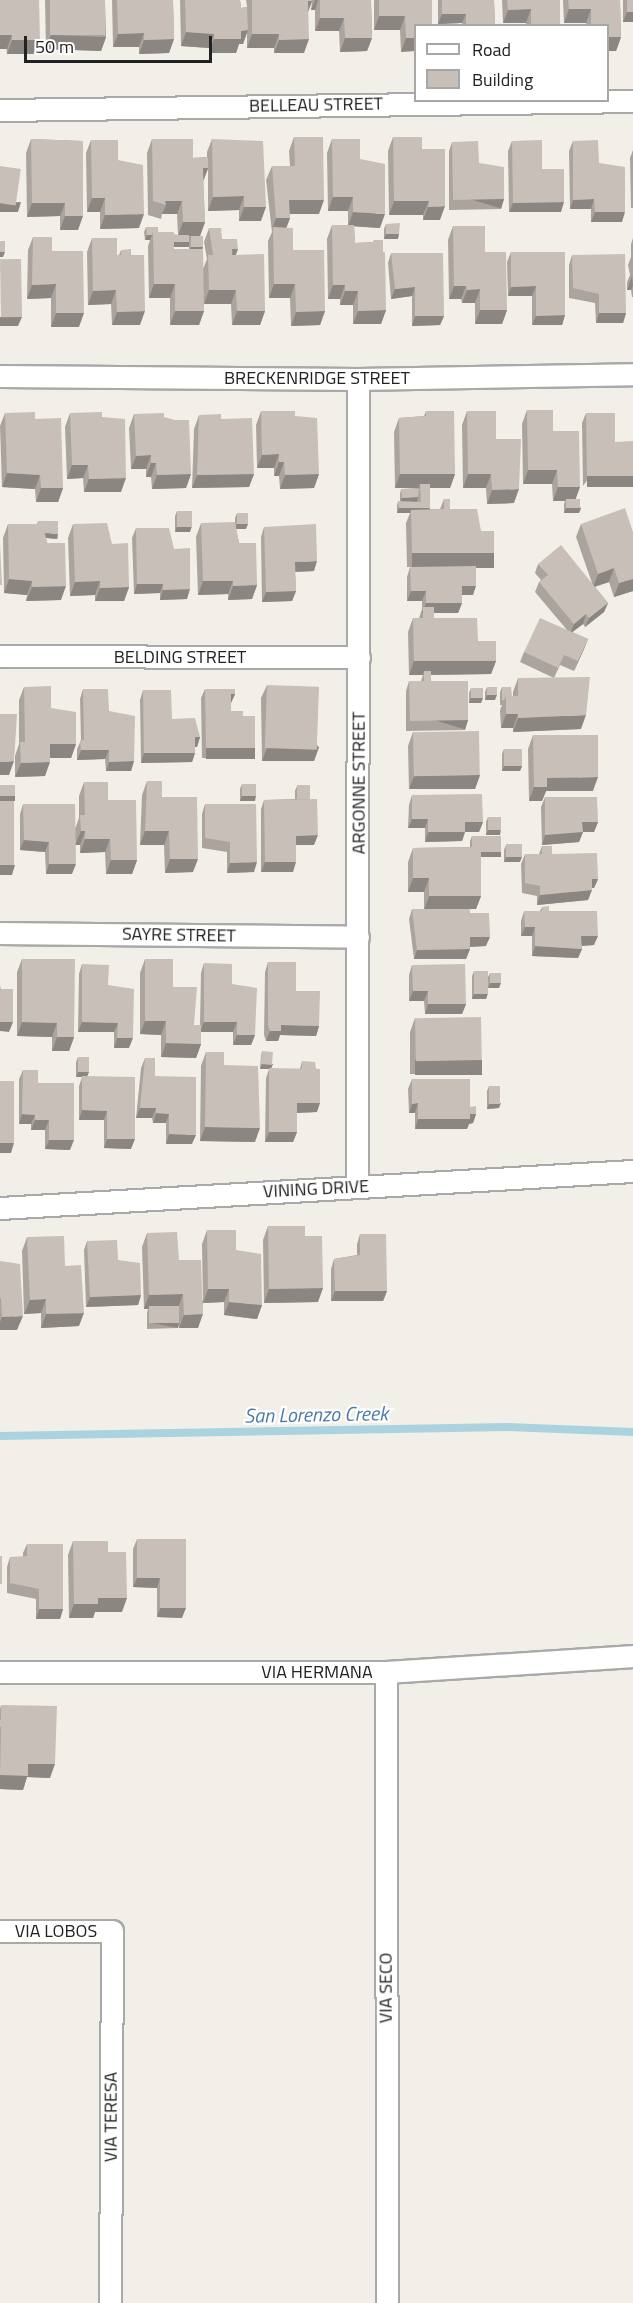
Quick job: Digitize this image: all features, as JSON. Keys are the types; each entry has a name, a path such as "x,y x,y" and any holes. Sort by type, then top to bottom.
{"street":[{"name":"BELLEAU STREET","path":"609,101 633,101"},
{"name":"BELLEAU STREET","path":"0,110 563,102"},
{"name":"BRECKENRIDGE STREET","path":"0,376 358,379 633,374"},
{"name":"ARGONNE STREET","path":"357,1186 358,379"},
{"name":"BELDING STREET","path":"0,656 359,657"},
{"name":"SAYRE STREET","path":"0,933 358,938"},
{"name":"VINING DRIVE","path":"0,1208 633,1170"},
{"name":"VIA HERMANA","path":"0,1672 386,1672 633,1656"},
{"name":"VIA SECO","path":"386,1672 387,2303"},
{"name":"VIA LOBOS","path":"0,1931 112,1931"},
{"name":"VIA TERESA","path":"110,2303 112,1931"}],"building":[{"path":"0,0 39,0 40,40 12,40 12,35 0,35"},
{"path":"50,0 105,0 105,35 50,35"},
{"path":"117,0 173,0 174,39 144,40 144,33 118,34"},
{"path":"185,0 240,0 241,8 247,7 248,30 241,31 241,39 214,39 214,34 186,32"},
{"path":"252,0 312,0 308,1 309,39 279,40 279,34 252,34"},
{"path":"320,0 371,0 372,38 345,38 344,18 320,18"},
{"path":"379,0 432,0 432,24 414,24 414,38 406,38 405,16 379,16"},
{"path":"442,0 494,0 495,24 466,24 466,14 442,14"},
{"path":"507,0 560,0 560,24 531,24 531,9 508,10"},
{"path":"568,0 620,0 621,37 609,37 609,24 591,24 591,9 569,9"},
{"path":"627,0 633,0 633,12 627,12"},
{"path":"294,137 323,137 324,200 289,200 290,218 276,218 272,166 295,166"},
{"path":"393,137 422,137 422,149 445,149 445,206 428,207 429,201 394,201"},
{"path":"31,139 83,141 83,216 65,216 65,203 32,203"},
{"path":"152,139 193,139 193,158 208,157 208,168 203,168 205,222 183,222 182,201 165,201 166,205 153,201"},
{"path":"212,139 263,141 266,207 244,207 244,196 213,197"},
{"path":"332,139 360,139 360,159 385,164 385,214 353,212 353,197 333,197"},
{"path":"91,140 118,140 118,160 143,165 144,214 105,215 105,198 92,198"},
{"path":"542,140 542,169 564,169 564,202 513,203 512,141"},
{"path":"598,140 599,163 625,167 625,212 595,212 594,199 573,200 573,141"},
{"path":"478,141 479,163 504,167 504,199 453,200 452,142"},
{"path":"0,166 21,169 16,206 0,203"},
{"path":"400,223 399,234 386,234 386,224"},
{"path":"332,225 354,225 355,243 374,242 374,252 385,252 386,310 358,311 358,291 345,291 345,285 333,285"},
{"path":"453,226 485,226 485,252 506,252 507,310 480,310 480,289 467,290 466,286 454,286"},
{"path":"146,227 158,227 158,232 147,235"},
{"path":"273,227 293,228 293,250 324,250 325,311 296,312 295,284 274,284"},
{"path":"209,228 221,228 222,239 237,239 238,249 232,249 232,255 264,254 265,311 237,311 236,290 209,290 208,255 213,255"},
{"path":"153,232 174,232 174,249 203,249 204,311 175,311 175,284 154,284"},
{"path":"174,235 189,235 189,242 174,242"},
{"path":"191,236 203,236 203,247 191,247"},
{"path":"33,237 52,237 52,251 83,251 84,313 56,313 56,284 32,285"},
{"path":"92,238 117,238 117,255 144,255 145,311 117,312 116,290 93,291"},
{"path":"374,240 383,240 383,252 374,252"},
{"path":"0,241 5,241 5,252 0,252"},
{"path":"131,249 131,255 121,255 121,250"},
{"path":"511,252 565,252 565,315 536,316 536,286 511,287"},
{"path":"391,253 443,253 444,316 415,316 415,287 395,289"},
{"path":"625,254 626,313 599,313 599,294 573,288 572,255"},
{"path":"0,259 21,259 22,317 1,317"},
{"path":"527,410 553,410 553,431 579,431 580,487 558,487 557,470 528,470"},
{"path":"261,411 295,411 295,416 317,418 319,474 285,475 284,462 279,462 279,454 262,455"},
{"path":"426,411 454,411 455,474 400,474 399,418 426,416"},
{"path":"467,411 496,411 496,439 521,439 519,489 492,490 491,474 468,474"},
{"path":"35,412 35,419 61,418 63,488 41,488 40,475 7,473 5,413"},
{"path":"102,412 102,417 125,419 126,478 89,479 88,465 72,465 70,413"},
{"path":"164,413 164,417 189,420 191,474 157,475 156,463 151,463 151,455 136,456 134,414"},
{"path":"586,413 615,413 615,442 633,441 633,476 587,476"},
{"path":"221,414 221,419 252,418 254,474 197,475 199,415"},
{"path":"420,484 430,484 430,508 399,508 398,501 421,502"},
{"path":"401,489 419,489 418,497 402,498"},
{"path":"444,499 450,499 450,509 477,509 481,531 494,531 494,553 412,553 411,510 444,509"},
{"path":"566,499 580,499 580,508 566,508"},
{"path":"625,508 633,532 633,579 619,583 614,568 598,574 581,524"},
{"path":"177,511 192,511 192,527 177,527"},
{"path":"237,513 248,513 248,524 237,524"},
{"path":"38,521 58,521 58,534 45,533 43,524 38,524"},
{"path":"235,522 239,543 256,543 257,585 233,586 233,581 203,581 201,523"},
{"path":"107,523 112,544 128,543 129,587 100,588 100,581 75,582 73,524"},
{"path":"8,524 43,524 47,543 65,543 66,586 32,587 32,581 9,579"},
{"path":"316,524 317,561 295,562 296,591 266,592 264,527"},
{"path":"136,528 169,528 174,549 190,548 190,589 163,590 163,584 137,584"},
{"path":"0,544 2,585 0,585"},
{"path":"561,545 608,603 589,618 586,614 574,624 539,582 548,575 538,564"},
{"path":"476,566 476,586 462,586 462,603 426,603 426,591 411,591 410,567"},
{"path":"423,607 434,607 434,618 477,618 478,641 496,641 496,661 414,661 413,618 423,618"},
{"path":"540,618 588,639 578,661 564,655 558,668 524,652"},
{"path":"424,671 431,671 431,681 468,681 468,720 410,721 409,681 424,681"},
{"path":"590,677 586,715 518,718 518,714 506,714 506,696 518,696 518,678"},
{"path":"267,685 319,687 317,750 265,748"},
{"path":"51,686 51,708 76,712 76,744 50,744 50,762 21,763 20,742 25,742 24,687"},
{"path":"487,687 497,687 497,695 487,695"},
{"path":"502,687 511,687 512,696 506,696 502,700"},
{"path":"471,688 483,688 483,698 471,698"},
{"path":"83,689 108,689 109,711 135,716 134,761 109,762 109,750 81,750 80,740 84,740"},
{"path":"205,689 235,689 235,694 231,694 231,711 243,711 243,716 255,716 255,748 206,748"},
{"path":"143,690 171,690 172,719 195,718 200,737 195,737 195,753 144,753"},
{"path":"0,714 17,714 14,761 0,762"},
{"path":"479,731 480,775 414,776 413,732"},
{"path":"533,735 598,735 598,777 547,778 547,787 534,787"},
{"path":"504,749 522,749 522,766 504,766"},
{"path":"147,781 162,781 162,797 197,797 198,859 170,859 169,831 145,831"},
{"path":"84,782 108,782 108,800 136,800 137,860 111,860 110,839 85,839 85,831 81,831 80,815 85,815"},
{"path":"242,784 256,784 256,796 242,796"},
{"path":"0,785 15,785 15,796 0,796"},
{"path":"297,785 310,785 310,799 297,799"},
{"path":"482,794 483,822 465,822 465,832 428,832 428,819 412,819 412,795"},
{"path":"545,797 597,797 598,822 582,822 583,832 545,835"},
{"path":"317,799 318,835 296,836 296,862 265,862 264,800"},
{"path":"0,801 14,801 14,865 0,865"},
{"path":"23,804 75,804 76,864 49,864 49,842 24,840"},
{"path":"205,804 256,804 257,862 230,863 230,842 205,838"},
{"path":"488,817 501,817 501,830 488,830"},
{"path":"472,836 501,836 501,852 481,852 481,847 472,847"},
{"path":"506,844 522,844 522,857 506,857"},
{"path":"542,846 552,846 552,854 597,853 598,879 592,879 592,890 540,895 540,886 525,883 525,854 542,854"},
{"path":"481,847 481,896 429,896 429,878 413,878 413,848"},
{"path":"549,906 549,911 597,911 598,936 581,936 582,949 535,946 535,927 525,927 524,911 542,911 542,907"},
{"path":"412,909 469,909 470,913 489,913 490,937 470,937 470,949 417,950"},
{"path":"22,959 75,959 74,1037 57,1037 57,1023 22,1022"},
{"path":"145,959 173,959 173,987 197,987 194,1025 201,1025 201,1044 166,1043 166,1021 145,1021"},
{"path":"268,962 296,962 296,991 320,991 319,1026 281,1025 281,1031 270,1031 268,1025"},
{"path":"204,963 232,964 232,984 257,988 255,1035 237,1035 237,1022 204,1022"},
{"path":"82,964 109,965 108,985 134,989 133,1038 117,1038 118,1023 82,1022"},
{"path":"465,964 466,1004 428,1004 428,991 413,991 412,965"},
{"path":"474,971 488,971 488,994 474,994"},
{"path":"490,973 501,973 501,983 490,983"},
{"path":"0,985 1,989 13,989 13,1022 0,1022"},
{"path":"481,1017 482,1060 416,1061 415,1018"},
{"path":"262,1051 273,1052 272,1065 261,1064"},
{"path":"206,1052 224,1052 224,1065 258,1066 260,1128 205,1127"},
{"path":"78,1057 89,1057 89,1072 78,1072"},
{"path":"145,1058 155,1058 155,1076 196,1077 196,1135 169,1134 169,1114 156,1113 156,1108 140,1108"},
{"path":"302,1061 315,1062 316,1069 302,1069"},
{"path":"269,1068 320,1069 320,1103 297,1103 297,1132 269,1132"},
{"path":"23,1070 38,1070 38,1083 74,1083 74,1140 49,1140 49,1120 35,1120 35,1115 22,1114"},
{"path":"82,1076 135,1077 135,1139 107,1139 107,1111 82,1110"},
{"path":"412,1079 470,1079 470,1107 476,1106 476,1114 470,1114 470,1119 418,1119 418,1103 412,1104"},
{"path":"0,1081 14,1081 14,1143 0,1143"},
{"path":"489,1086 500,1086 500,1104 489,1104"},
{"path":"268,1226 305,1226 305,1236 322,1236 323,1288 269,1289"},
{"path":"207,1230 236,1230 236,1250 261,1254 262,1305 229,1302 229,1289 208,1289"},
{"path":"177,1232 179,1260 201,1260 203,1314 184,1315 183,1294 149,1295 147,1233"},
{"path":"360,1234 386,1234 387,1291 335,1291 334,1259 360,1255"},
{"path":"64,1236 65,1266 81,1265 84,1313 46,1314 46,1299 30,1300 27,1237"},
{"path":"117,1240 118,1260 140,1263 141,1295 90,1297 87,1241"},
{"path":"0,1261 20,1264 23,1316 2,1317"},
{"path":"149,1306 179,1306 179,1323 149,1323"},
{"path":"137,1539 186,1539 186,1608 160,1608 160,1578 137,1578"},
{"path":"73,1541 108,1541 108,1552 126,1552 127,1598 98,1598 98,1604 74,1604"},
{"path":"27,1544 63,1544 63,1609 39,1609 39,1589 10,1583 10,1557 27,1556"},
{"path":"0,1556 2,1556 2,1584 0,1584"},
{"path":"1,1705 57,1706 55,1764 28,1764 28,1776 0,1775"}],"waterway":[{"name":"San Lorenzo Creek","path":"0,1436 508,1427 633,1432"}]}
